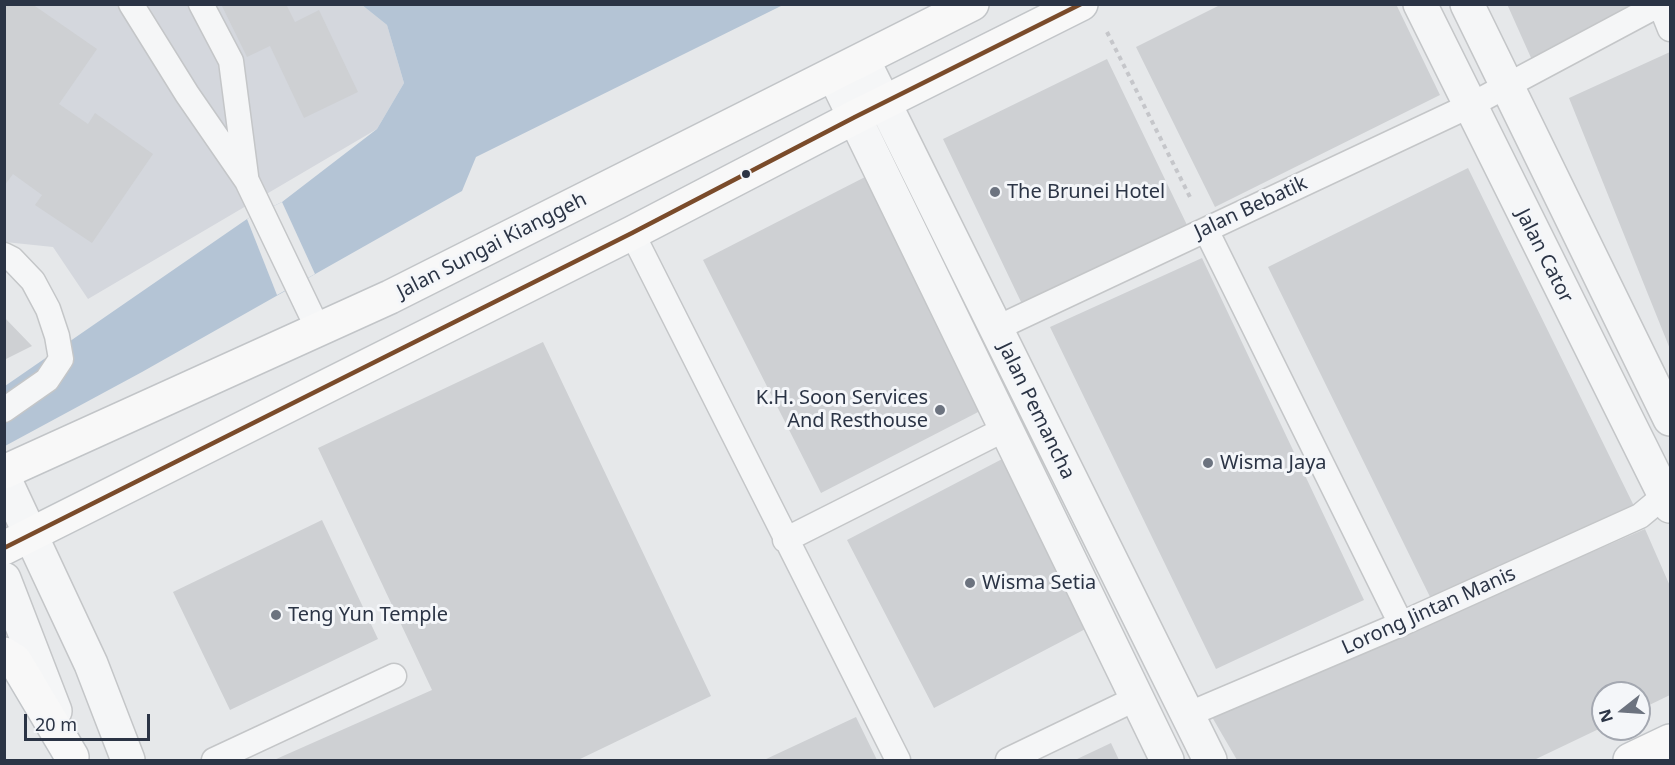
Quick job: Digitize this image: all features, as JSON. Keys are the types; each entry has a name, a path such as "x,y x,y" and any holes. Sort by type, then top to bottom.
{"main road":[{"name":"Jalan Sungai Kianggeh","path":"4,472 320,331 972,4"},
{"path":"17,542 632,233 855,117 1092,15"},
{"path":"4,654 15,661 72,759"},
{"path":"1630,760 1671,741"}],"street":[{"name":"Jalan Cator","path":"1420,4 1469,106 1669,498"},
{"name":"Jalan Cator","path":"1467,4 1671,419"},
{"name":"Jalan Pemancha","path":"863,60 1210,760"},
{"name":"Jalan Pemancha","path":"834,75 1008,428 1167,760"},
{"path":"4,478 17,542 91,664 128,760"},
{"path":"4,579 72,759"}],"lane":[{"path":"131,4 187,94 247,182 320,331"},
{"path":"201,4 231,62 247,182"},
{"path":"1660,4 1671,29"},
{"name":"Jalan Bebatik","path":"995,329 1469,106 1660,4"},
{"path":"1206,230 1401,624"},
{"path":"632,233 898,760"},
{"path":"4,255 12,259 33,281 48,309 57,336 61,359 47,380 4,410"},
{"path":"785,540 1008,428"},
{"name":"Lorong Jintan Manis","path":"1187,715 1401,624 1640,516 1669,498"},
{"path":"214,760 394,676"},
{"path":"1008,760 1137,698"}],"path":[{"path":"1092,15 1206,230"}],"shaded area":[{"path":"4,5 362,5 387,25 404,83 377,129 88,299 53,247 5,242"}],"water":[{"path":"362,5 783,5 476,157 462,191 142,372 5,446 5,386 247,219 282,202 377,129 404,83 387,25"}],"pier":[{"path":"282,202 315,274 277,295 247,219"}],"building":[{"path":"4,4 32,4 97,49 59,104 88,124 95,113 153,154 92,243 35,205 42,195 13,174 4,186"},
{"path":"221,4 286,4 295,22 319,10 358,92 304,118 270,46 247,57"},
{"path":"1222,4 1396,4 1440,95 1215,207 1136,47"},
{"path":"1507,4 1637,4 1532,60"},
{"path":"1670,52 1670,349 1569,98"},
{"path":"1107,59 1187,225 1022,304 943,139"},
{"path":"1468,168 1634,506 1434,605 1268,267"},
{"path":"867,176 984,409 821,493 703,260"},
{"name":"Wisma Jaya","path":"1202,258 1364,600 1216,669 1050,327"},
{"path":"4,317 32,346 4,360"},
{"path":"543,342 711,696 578,760 274,760 432,690 318,448"},
{"name":"Wisma Setia","path":"1006,457 1093,625 934,708 847,540"},
{"name":"Teng Yun Temple","path":"322,520 378,639 230,710 173,592"},
{"path":"1645,529 1670,586 1670,695 1651,704 1651,681 1591,681 1591,733 1534,760 1237,760 1212,717"},
{"path":"856,717 877,760 764,760"},
{"path":"1111,743 1119,760 1075,760"}],"transit line":[{"path":"4,548 632,233 855,117 1081,4"}],"place":[{"name":"The Brunei Hotel","path":"995,192"},
{"name":"K.H. Soon Services And Resthouse","path":"940,410"},
{"name":"Wisma Jaya","path":"1208,463"},
{"name":"Wisma Setia","path":"970,583"},
{"name":"Teng Yun Temple","path":"276,615"}]}
